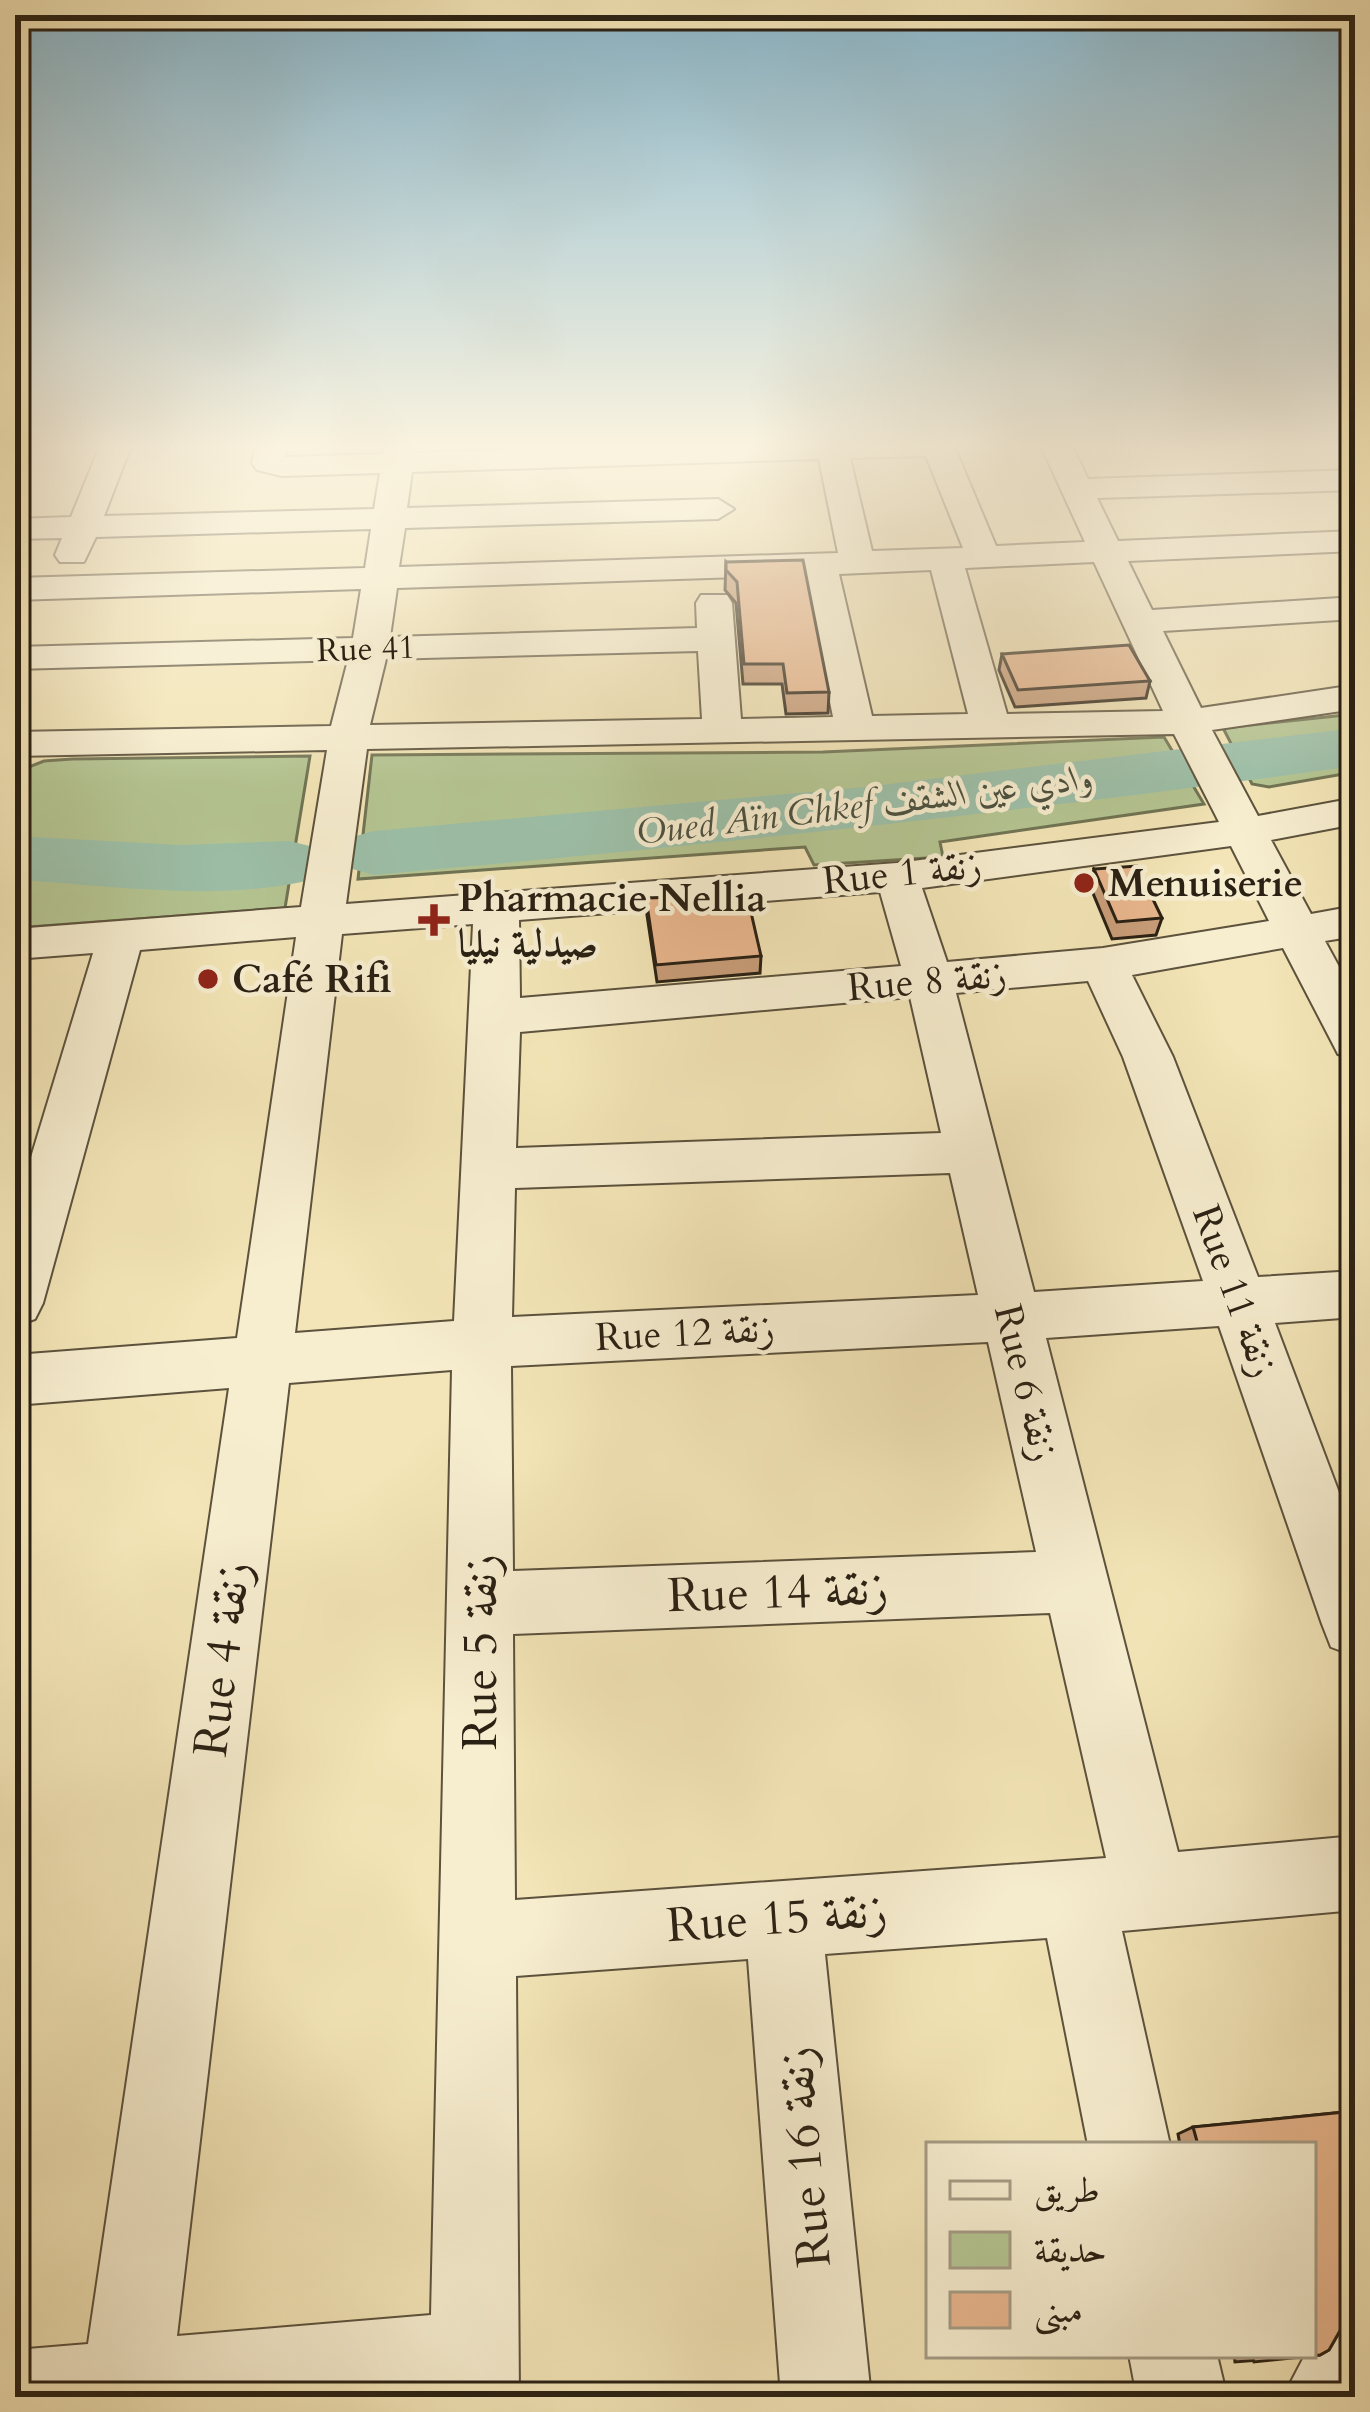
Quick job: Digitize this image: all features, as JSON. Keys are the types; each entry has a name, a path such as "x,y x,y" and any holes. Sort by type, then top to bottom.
{"street":[{"path":"15,693 22,657 71,559"},
{"name":"Rue 4 زنقة","path":"126,2392 321,922 382,559"},
{"path":"720,559 717,639 722,732"},
{"path":"838,559 856,731"},
{"path":"945,559 991,728"},
{"path":"15,589 951,559"},
{"path":"1109,559 1355,1042"},
{"path":"1142,621 1355,608"},
{"name":"Rue 41","path":"22,657 717,639"},
{"path":"15,744 991,728 1204,750 1355,697"},
{"name":"Rue 1 زنقة","path":"15,944 897,877 1247,831 1355,811"},
{"name":"Rue 6 زنقة","path":"897,877 930,982 1076,1581 1114,1895"},
{"name":"Rue 5 زنقة","path":"474,2377 482,1343 496,907"},
{"name":"Rue 8 زنقة","path":"496,1017 1103,964 1355,921"},
{"path":"15,1303 121,937"},
{"name":"Rue 11 زنقة","path":"1103,964 1148,1057 1355,1624"},
{"path":"488,1169 973,1152"},
{"name":"Rue 12 زنقة","path":"15,1380 482,1343 1355,1294"},
{"name":"Rue 14 زنقة","path":"480,1604 1076,1581"},
{"name":"Rue 15 زنقة","path":"478,1941 1355,1873"},
{"path":"1114,1895 1129,2142"},
{"name":"Rue 16 زنقة","path":"783,1916 826,2397"},
{"path":"1174,2358 1182,2397"},
{"path":"1328,2397 1355,2365"},
{"path":"15,2395 474,2377"}],"green space":[{"path":"1355,714 1355,772 1269,787 1252,784 1223,728"},
{"path":"1164,737 1204,804 940,842 943,857 814,865 805,847 358,879 372,755 823,752"},
{"path":"310,756 285,908 15,928 16,772 44,761 72,759"}],"building":[{"path":"803,560 829,692 787,693 783,664 744,664 737,582 726,570 726,562"},
{"path":"1129,645 1150,681 1018,690 1002,654"},
{"path":"1137,866 1162,918 1117,922 1094,869"},
{"path":"747,895 761,956 656,965 646,898"},
{"path":"1355,2111 1355,2323 1341,2329 1329,2350 1316,2355 1316,2142 1197,2142 1193,2127"}],"waterway":[{"name":"Oued Aïn Chkef وادي عين الشقف","path":"374,853 865,807 1355,747"},
{"name":"Oued Aïn Chkef وادي عين الشقف","path":"15,858 180,867 289,863"}],"place":[{"name":"Menuiserie","path":"1084,883"},
{"name":"Pharmacie Nellia صيدلية نيليا","path":"434,920"},
{"name":"Café Rifi","path":"208,979"}]}
